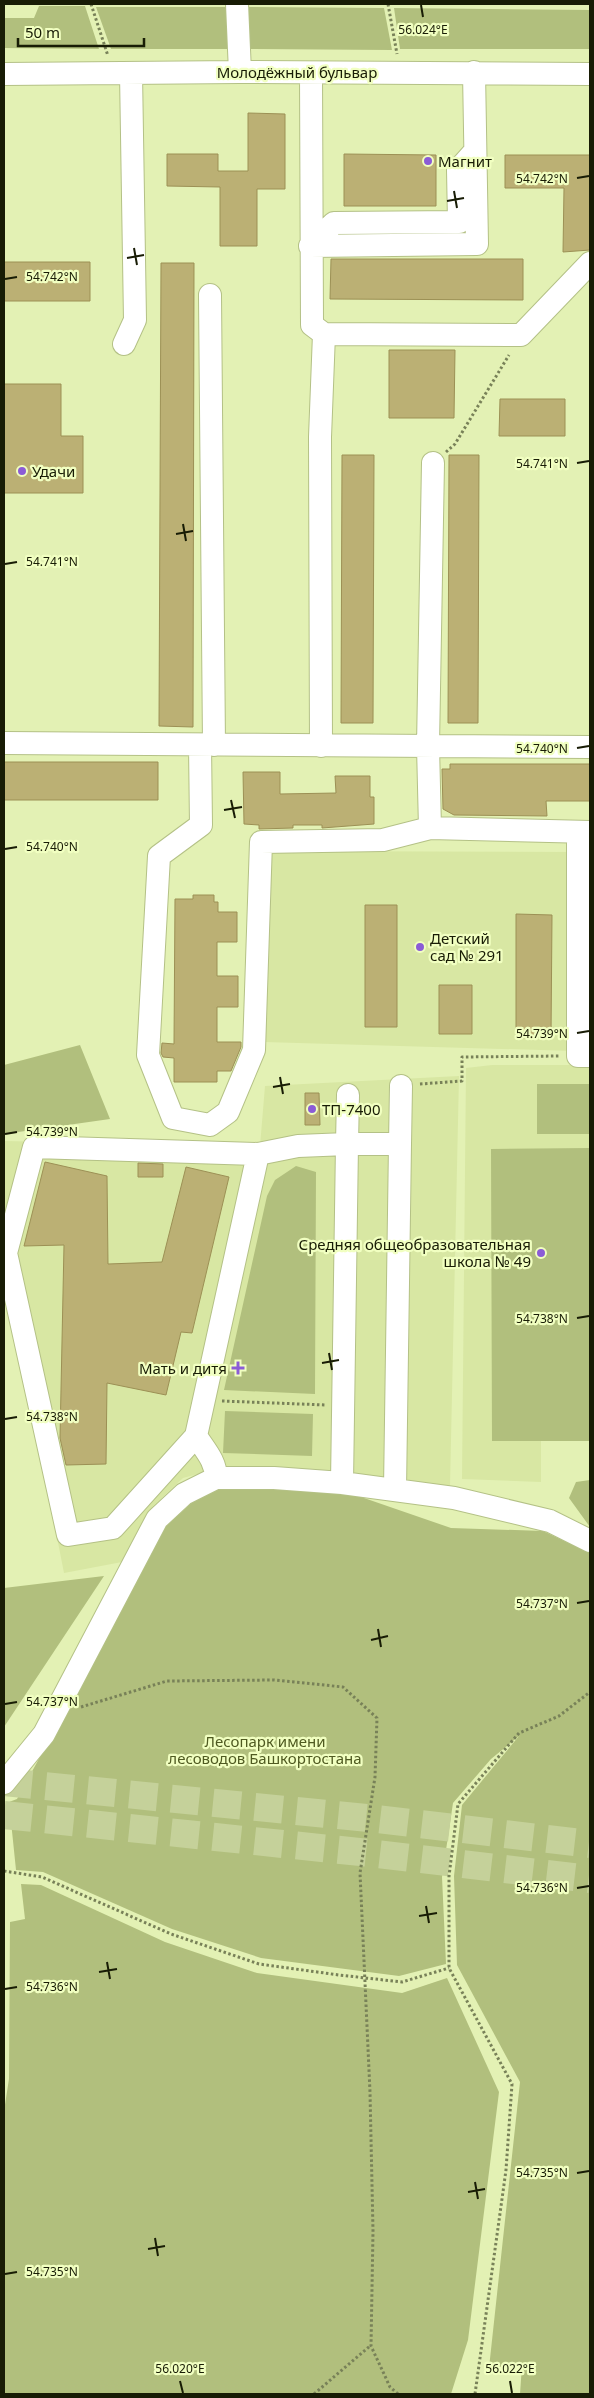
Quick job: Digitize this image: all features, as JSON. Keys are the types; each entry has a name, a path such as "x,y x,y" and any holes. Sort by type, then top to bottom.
{"street":[{"path":"237,4 240,72"},
{"name":"Молодёжный бульвар","path":"4,74 240,72 590,74"},
{"path":"310,246 477,244 474,72"},
{"path":"124,344 135,320 130,73"},
{"path":"311,73 310,246 312,325 324,334 520,335 590,263"},
{"path":"210,295 207,745 201,825 159,856 148,1055 173,1118 210,1125 228,1112 254,1050 261,842 383,840 430,828 584,832 584,1056"},
{"path":"321,746 320,437 324,334"},
{"path":"430,828 428,746 433,463"},
{"path":"4,743 590,747"},
{"path":"395,1490 402,1086"},
{"path":"342,1483 348,1095"},
{"path":"258,1154 196,1436 113,1528 68,1535 6,1253 34,1147 258,1154 298,1146 400,1144"},
{"path":"196,1436 212,1460 216,1469 216,1478"},
{"path":"4,1783 44,1734 157,1519 184,1494 216,1478 274,1478 342,1483 454,1498 550,1521 590,1541"}],"path":[{"path":"91,4 108,56"},
{"path":"388,4 398,57"},
{"path":"433,463 455,444 520,335"},
{"path":"402,1086 462,1081 462,1058 584,1056"},
{"path":"204,1400 343,1406"},
{"path":"54,1715 167,1682 274,1680 343,1687 377,1718 375,1777 360,1873 370,2092 373,2231 371,2346 390,2387 398,2394"},
{"path":"475,2394 506,2170 512,2084 450,1968 449,1876 458,1804 519,1733 559,1716 590,1692"},
{"path":"4,1871 42,1877 171,1934 259,1964 402,1982 450,1968"},
{"path":"314,2394 371,2346"}],"shaded area":[{"name":"Детский сад № 291","path":"268,851 575,852 574,1051 264,1042"},
{"name":"Средняя общеобразовательная школа № 49","path":"492,1065 590,1065 590,1441 541,1441 541,1482 462,1479 466,1068"},
{"name":"Мать и дитя","path":"459,1076 450,1486 216,1469 183,1478 153,1506 122,1562 64,1573 4,1267 4,1141 260,1146 265,1086"}],"green space":[{"path":"39,6 85,6 99,49 4,48 4,18 34,18"},
{"path":"96,7 228,7 231,49 111,49"},
{"path":"245,7 384,8 392,50 246,49"},
{"path":"394,8 590,10 590,49 400,49"},
{"path":"80,1045 110,1119 4,1134 4,1065"},
{"path":"537,1084 590,1084 590,1134 537,1134"},
{"name":"Средняя общеобразовательная школа № 49","path":"590,1148 590,1441 492,1441 491,1149"},
{"path":"296,1166 316,1172 315,1394 224,1390 267,1196 275,1180"},
{"path":"225,1411 313,1414 312,1456 223,1453"},
{"path":"590,1480 590,1527 569,1498 576,1482"},
{"name":"Лесопарк имени лесоводов Башкортостана","path":"208,1488 335,1488 451,1528 543,1531 590,1553 590,2394 520,2394 522,2365 489,2368 520,2082 457,1965 454,1876 462,1805 519,1736 491,1759 453,1803 442,1877 446,1964 399,1976 261,1958 172,1929 43,1872 16,1870 9,1802 17,1799 166,1526"},
{"path":"104,1576 4,1727 4,1588"},
{"path":"21,1884 41,1885 165,1942 257,1973 402,1993 447,1978 499,2092 468,2340 451,2394 4,2394 4,2111 9,2079 10,1922 25,1919"}],"building":[{"path":"248,113 285,114 285,189 257,189 257,246 220,246 220,187 167,186 167,154 218,154 218,171 248,171"},
{"path":"344,154 436,155 436,206 344,206"},
{"path":"505,155 590,155 590,250 563,252 564,188 505,188"},
{"path":"331,259 523,259 523,300 330,299"},
{"path":"4,262 90,262 90,301 4,301"},
{"path":"161,263 194,263 193,727 159,726"},
{"path":"389,350 455,350 454,418 389,418"},
{"path":"4,384 61,384 61,436 83,436 83,493 4,493"},
{"path":"500,399 565,399 565,436 499,436"},
{"path":"342,455 374,455 373,723 341,723"},
{"path":"449,455 479,455 478,723 448,723"},
{"path":"4,762 158,762 158,800 4,800"},
{"path":"450,764 590,764 590,801 546,801 547,816 454,815 443,809 442,769 450,769"},
{"path":"243,772 280,772 280,794 336,793 335,776 370,776 370,797 374,797 374,824 322,828 322,825 293,825 293,828 259,829 259,825 244,824"},
{"path":"193,895 214,895 214,902 218,902 218,912 237,912 237,942 217,942 217,976 238,976 238,1007 217,1007 217,1042 241,1042 241,1047 231,1071 217,1071 217,1082 174,1082 174,1058 163,1057 161,1053 162,1043 174,1044 175,899 193,899"},
{"path":"365,905 397,905 397,1027 365,1027"},
{"path":"516,914 552,915 551,1037 516,1038"},
{"path":"439,985 472,985 472,1034 439,1034"},
{"name":"ТП-7400","path":"305,1093 319,1093 320,1125 305,1125"},
{"path":"45,1162 107,1176 108,1264 162,1262 186,1167 229,1177 192,1333 181,1332 166,1395 107,1383 106,1464 66,1465 60,1438 64,1245 24,1246"},
{"path":"138,1163 163,1164 163,1177 138,1177"}],"tunnel":[{"path":"4,1782 377,1819 590,1844"},
{"path":"4,1815 369,1853 590,1879"}],"place":[{"name":"Магнит","path":"428,161"},
{"name":"Удачи","path":"22,471"},
{"name":"Детский сад № 291","path":"420,947"},
{"name":"ТП-7400","path":"312,1109"},
{"name":"Средняя общеобразовательная школа № 49","path":"541,1253"},
{"name":"Мать и дитя","path":"238,1368"}]}
